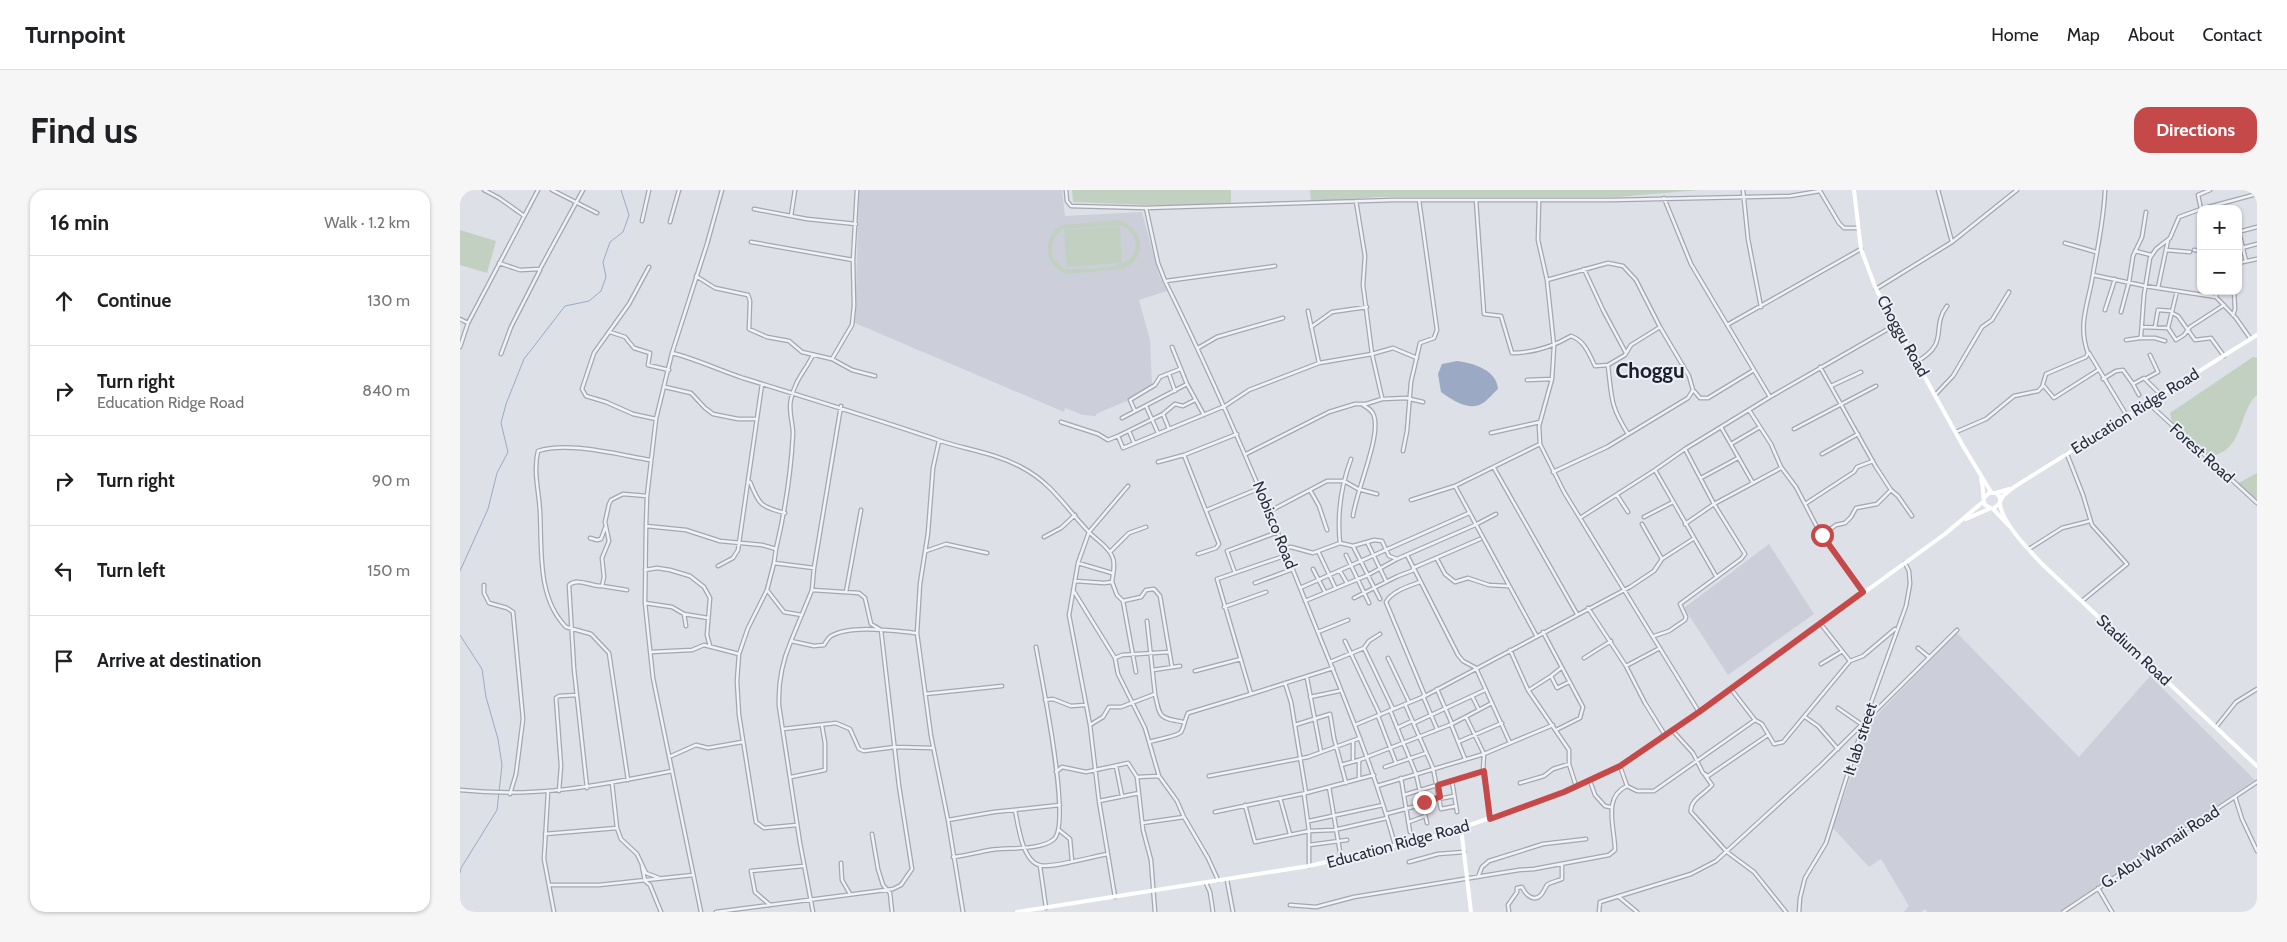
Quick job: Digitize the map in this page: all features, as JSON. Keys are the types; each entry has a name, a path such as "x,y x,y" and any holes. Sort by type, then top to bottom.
{"main road":[{"name":"Choggu Road","path":"1854,190 1861,249 1876,289 1936,394 1978,473 1984,491 1984,500"},
{"name":"Education Ridge Road","path":"1964,520 1991,509 2000,503 2003,496 2014,487 2257,335"},
{"name":"Choggu Road","path":"1978,473 1994,493 2000,497 2000,503"},
{"name":"Education Ridge Road","path":"1017,912 1206,884 1341,860 1395,847 1490,819 1589,781 1620,766 1699,712 1964,520 1994,493 2014,487"},
{"name":"Stadium Road","path":"1984,500 2014,531"},
{"name":"Stadium Road","path":"2000,503 2002,512 2028,549 2257,766"},
{"path":"1461,828 1471,912"}],"street":[{"path":"484,190 489,191 524,215"},
{"path":"460,347 468,323 538,190"},
{"path":"552,190 597,213"},
{"path":"501,354 540,269 583,190"},
{"path":"642,221 649,190"},
{"path":"670,222 679,190"},
{"path":"701,912 660,720 650,652 645,603 646,526 647,496 656,419 672,353 722,190"},
{"path":"791,216 795,190"},
{"path":"832,359 852,326 857,190"},
{"path":"1066,190 1066,201 1071,206 1146,208 1356,201 1790,196 1820,191 1844,228 1858,228"},
{"path":"1743,190 1748,239 1761,307"},
{"path":"1938,190 1952,242"},
{"path":"1876,289 1952,242 2017,190"},
{"path":"2106,190 2104,214 2083,319 2085,345 2103,379 2127,416"},
{"path":"2200,205 2198,195 2210,190"},
{"path":"2216,205 2257,194"},
{"path":"1664,198 1691,264 1770,396"},
{"path":"1403,451 1407,431 1409,398 1420,344 1434,338 1437,330 1418,200"},
{"path":"1476,200 1484,314 1501,316 1512,353 1536,351 1554,346 1571,336 1576,338 1590,354 1595,366 1608,365 1626,353 1632,345 1660,327"},
{"path":"1539,200 1538,240 1547,280 1554,346 1552,379 1540,422 1540,444 1553,472 1580,518 1699,712"},
{"path":"1356,201 1365,256 1363,285 1372,354 1382,399"},
{"path":"754,208 791,216 856,224"},
{"name":"Nobisco Road","path":"1146,208 1158,263 1225,406 1270,511 1374,775 1395,847"},
{"path":"2158,288 2168,240 2179,217 2197,210"},
{"path":"2121,312 2129,282 2133,256 2142,237 2146,212"},
{"path":"2242,231 2257,227"},
{"path":"2140,338 2145,286 2151,255 2168,240"},
{"path":"751,242 853,260"},
{"path":"2065,243 2096,252"},
{"path":"2242,244 2246,261"},
{"path":"2243,248 2257,244"},
{"path":"1727,325 1861,249"},
{"path":"2166,250 2190,252"},
{"path":"2135,251 2151,255"},
{"path":"2242,262 2257,259"},
{"path":"499,263 520,270 540,269"},
{"path":"1547,280 1608,263 1623,266 1636,280 1660,327 1689,376 1693,390 1700,398 1708,398 1754,370"},
{"path":"649,266 629,304 594,353 582,389 583,393 633,414 656,419"},
{"path":"1166,282 1276,266"},
{"path":"1584,269 1626,353"},
{"path":"2093,275 2145,286 2216,297 2233,315 2250,339"},
{"path":"696,276 716,288 748,295 750,301 749,329 752,331 767,337 788,341 802,352 832,359 852,370 875,376"},
{"path":"2105,310 2115,279"},
{"path":"2177,291 2168,328 2176,340 2184,335 2188,329 2224,305"},
{"path":"1936,394 1953,376 1982,327 1992,320 2009,292"},
{"path":"2233,315 2235,308 2234,295"},
{"path":"1916,362 1934,349 1940,335 1940,315 1948,306"},
{"path":"1311,327 1332,312 1367,308"},
{"path":"2155,328 2158,310 2172,312 2178,316 2195,341 2211,338 2224,356"},
{"path":"1308,311 1319,363"},
{"path":"1198,348 1217,338 1283,318"},
{"path":"460,319 468,323"},
{"path":"1580,518 1655,470 1684,448 1895,324"},
{"path":"2142,327 2168,328"},
{"path":"610,332 625,337 634,348 650,353 648,365 669,370"},
{"path":"2126,340 2155,338 2165,341"},
{"path":"1172,347 1180,369 1204,416"},
{"path":"1118,436 1123,448 1169,428 1204,416 1225,406 1250,390 1319,363 1372,354 1393,348 1417,358"},
{"path":"672,353 762,384 841,406 940,441 992,454 1020,466 1040,478 1054,490 1113,557 1112,582 1117,595 1123,601 1136,672"},
{"path":"1956,432 1986,419 2014,396 2038,391 2043,384 2046,374 2080,361 2088,353"},
{"path":"797,825 764,828 756,822 742,742 737,681 739,654 748,628 767,590 785,513 793,432 790,408 793,393 799,374 812,354"},
{"path":"2133,384 2158,372 2150,355"},
{"path":"1608,365 1611,402 1628,434"},
{"path":"1820,367 1873,461 1891,490 1912,516"},
{"path":"1135,411 1130,400 1155,385 1160,377 1180,369"},
{"path":"2043,384 2054,398 2098,370"},
{"path":"2103,379 2123,370 2139,394"},
{"path":"1831,386 1861,372"},
{"path":"1169,374 1175,391"},
{"path":"1527,380 1552,379"},
{"path":"2145,379 2161,395"},
{"path":"718,566 734,558 740,542 762,384"},
{"path":"1122,418 1187,384"},
{"path":"1794,429 1876,386"},
{"path":"665,387 691,393 704,408 713,414 738,419 757,419"},
{"path":"1553,472 1607,447 1645,422 1688,398 1693,390"},
{"path":"1246,454 1329,412 1356,404 1382,399 1409,398 1423,402"},
{"path":"1061,422 1098,434 1108,440 1163,414 1175,404 1183,406 1195,400"},
{"name":"Forest Road","path":"2148,403 2257,503"},
{"path":"1353,516 1358,489 1373,441 1375,423 1372,411 1361,404"},
{"path":"813,912 797,825 778,686 786,653 812,590 841,406"},
{"path":"1146,406 1158,433"},
{"path":"1749,410 1771,444 1781,467 1806,504 1822,535 1863,592"},
{"path":"1163,414 1169,428"},
{"path":"1491,433 1540,422"},
{"path":"1721,427 1753,483"},
{"path":"1731,444 1760,427"},
{"path":"1129,431 1134,443"},
{"path":"1158,462 1184,455 1237,434"},
{"path":"1822,454 1858,434"},
{"path":"940,441 934,468 920,584 918,633 925,694 963,912"},
{"path":"1411,500 1455,486 1540,444"},
{"path":"628,780 609,653 591,634 571,629 563,624 551,605 542,566 539,503 535,477 538,451 579,448 651,460"},
{"path":"1653,636 1669,631 1685,620 1686,617 1680,608 1680,604 1716,576 1742,559 1744,554 1684,448"},
{"path":"2028,549 2062,528 2090,521 2083,495 2067,454"},
{"path":"1184,455 1207,510 1219,546 1198,554"},
{"path":"1701,478 1738,458"},
{"path":"1340,543 1338,516 1344,481 1351,459"},
{"path":"1806,504 1854,472 1857,468 1873,461"},
{"path":"1686,524 1714,504 1781,467"},
{"path":"1494,468 1577,614"},
{"path":"1655,470 1716,576"},
{"path":"749,480 758,501 764,507 785,513"},
{"path":"1270,511 1326,481 1344,481 1358,489 1377,494"},
{"path":"1115,897 1099,801 1090,725 1069,615 1078,563 1089,532 1128,486"},
{"path":"1455,486 1536,635"},
{"path":"1207,510 1260,488"},
{"path":"1310,490 1320,506 1326,530"},
{"path":"1822,535 1836,525 1845,523 1856,508 1877,504 1891,490"},
{"path":"590,538 596,540 600,538 611,500 623,494 647,496"},
{"path":"1618,494 1628,512"},
{"path":"1644,517 1673,502"},
{"path":"846,592 861,510"},
{"path":"1300,588 1468,513"},
{"path":"1305,601 1368,575 1397,559 1476,526 1496,514"},
{"path":"1044,538 1061,528 1075,515"},
{"name":"Stadium Road","path":"2082,601 2127,565 2090,521"},
{"path":"1642,524 1662,559"},
{"path":"602,586 604,577 602,558 609,541 605,526"},
{"path":"646,526 686,530 720,541 740,542 776,549"},
{"path":"1110,552 1128,533 1146,527"},
{"path":"1235,573 1227,551 1278,532"},
{"path":"1355,725 1437,690 1623,589 1651,573 1662,559 1694,538"},
{"path":"1354,598 1480,539"},
{"path":"1285,548 1304,552 1318,551 1340,543 1353,546 1374,540 1382,541 1391,558 1397,559"},
{"path":"925,552 946,544 987,552"},
{"path":"1368,544 1386,582"},
{"path":"1353,546 1362,560 1380,598"},
{"path":"1318,551 1335,587"},
{"path":"1251,694 1217,579 1287,555"},
{"path":"1346,555 1369,603"},
{"path":"1407,555 1458,654 1463,661 1476,668 1510,743"},
{"path":"1437,559 1445,574 1455,582 1468,578 1489,585 1508,586"},
{"path":"774,562 814,568"},
{"path":"1078,563 1113,573"},
{"name":"It lab street","path":"1800,912 1800,898 1805,878 1826,843 1863,723 1909,592 1909,571 1906,563"},
{"path":"645,570 657,568 670,570 697,580 710,598 707,635 710,646"},
{"path":"1313,568 1325,592"},
{"path":"1255,583 1293,569"},
{"path":"1340,570 1347,583"},
{"path":"1075,581 1112,582"},
{"path":"587,788 571,629 569,586 573,582 578,582 627,590"},
{"path":"1420,582 1403,588 1388,597 1386,602 1437,729"},
{"path":"484,585 484,593 489,603 507,608 513,612 523,719 516,774 510,794"},
{"path":"1123,601 1141,597 1146,590 1154,589 1160,596 1172,667"},
{"path":"767,590 784,612 802,615"},
{"path":"812,590 859,593 863,595 866,598 871,624 881,630"},
{"path":"1073,590 1115,658 1118,674 1145,728 1159,776 1177,801 1208,858 1218,882"},
{"path":"1224,607 1266,592"},
{"path":"645,603 672,607 684,614 708,618"},
{"path":"1588,608 1626,666 1645,703 1665,735"},
{"path":"684,614 686,626"},
{"path":"1318,632 1348,620"},
{"path":"1147,621 1159,714 1163,719 1183,722"},
{"path":"1820,623 1850,661"},
{"path":"1731,688 1755,720 1762,724 1774,744 1783,742 1850,661 1863,656 1896,628"},
{"path":"791,642 824,645 829,636 841,632 881,630 918,633"},
{"path":"716,912 888,890 900,885 913,865 899,786 887,698 881,630"},
{"path":"1598,912 1600,902 1692,874 1716,861 1838,748 1957,630"},
{"path":"1543,632 1582,704 1583,710 1580,718 1556,730"},
{"path":"1330,662 1364,648 1369,641 1380,634"},
{"path":"1345,641 1379,715 1396,763"},
{"path":"1584,658 1611,642"},
{"path":"650,652 692,650 704,645 739,654"},
{"path":"953,857 1049,842 1055,838 1060,830 1060,805 1055,762 1036,647"},
{"path":"1364,648 1392,710 1397,728 1416,774 1427,822"},
{"path":"1626,666 1660,648"},
{"path":"1918,648 1930,657"},
{"path":"1510,650 1528,690 1568,750 1569,764 1576,786"},
{"path":"1115,658 1133,654 1169,652"},
{"path":"1821,664 1841,652"},
{"path":"1388,658 1409,702"},
{"path":"1195,672 1240,659"},
{"path":"1153,670 1180,666"},
{"path":"1149,742 1178,736 1182,731 1183,722 1188,713 1333,668"},
{"path":"1528,690 1561,668"},
{"path":"1551,676 1557,688 1569,682"},
{"path":"1307,677 1321,752"},
{"path":"1286,683 1295,725 1305,794 1310,866"},
{"path":"925,694 1002,686"},
{"path":"1437,690 1465,759"},
{"path":"1397,728 1432,715 1485,690"},
{"path":"2216,727 2236,702 2257,690"},
{"path":"1310,697 1340,691"},
{"path":"1090,725 1103,716 1109,707 1133,704 1155,694"},
{"path":"559,791 561,766 556,698 558,696 577,696"},
{"path":"1472,696 1479,710"},
{"path":"1045,700 1053,699 1071,706 1085,705"},
{"path":"1341,765 1359,760 1452,724 1492,703"},
{"path":"1405,704 1433,768 1438,785 1441,809 1456,806"},
{"path":"1838,708 1863,723"},
{"path":"1295,725 1330,714 1346,783"},
{"path":"1466,717 1484,754 1484,771 1490,819"},
{"path":"1805,717 1818,726 1838,748"},
{"path":"1620,766 1627,786 1637,791 1654,791 1755,720"},
{"path":"783,729 836,723 850,729 859,749 864,751 895,747 934,748"},
{"path":"1458,742 1502,723"},
{"path":"1377,786 1484,754 1553,725"},
{"path":"791,777 825,770 822,726"},
{"path":"1672,730 1693,753 1712,785 1693,802 1690,810 1727,852 1746,864 1754,872 1786,912"},
{"path":"1705,775 1710,775 1768,735"},
{"path":"1209,776 1337,748 1360,738"},
{"path":"669,757 696,745 708,748 742,742"},
{"path":"1353,742 1353,759"},
{"path":"1386,767 1426,753"},
{"path":"1359,760 1359,779"},
{"path":"1055,762 1062,767 1086,772 1116,765 1131,764 1137,777 1142,823 1151,860 1155,892 1155,912"},
{"path":"1520,783 1544,776 1553,769 1569,764"},
{"path":"1116,765 1122,796"},
{"path":"1056,772 1062,767"},
{"path":"460,790 510,794 548,792 587,788 672,771"},
{"path":"1404,795 1484,771"},
{"path":"1214,812 1305,794 1374,775"},
{"path":"1137,777 1159,776"},
{"path":"1402,778 1410,832"},
{"path":"1452,781 1457,812"},
{"path":"1589,781 1597,798 1605,806 1610,807"},
{"name":"G. Abu Wamaii Road","path":"2063,912 2257,782"},
{"path":"612,783 617,828 624,844 637,854 648,875 660,879"},
{"path":"1290,905 1316,907 1354,897 1562,864 1614,853 1615,837 1610,807 1617,792 1627,786"},
{"path":"1329,787 1334,816 1334,830 1341,860"},
{"path":"548,792 544,859 554,912"},
{"path":"1099,801 1139,793"},
{"path":"1246,805 1255,842 1309,831 1334,830 1386,816 1440,797 1454,796"},
{"path":"2235,797 2242,819 2257,851"},
{"path":"1280,798 1290,834"},
{"path":"948,820 1060,805"},
{"path":"1308,821 1383,805"},
{"path":"1015,810 1024,847 1033,862 1040,866 1108,854"},
{"path":"1409,822 1425,816"},
{"path":"1142,823 1184,817"},
{"path":"545,834 617,828"},
{"path":"1060,830 1070,839 1072,861"},
{"path":"872,834 878,869 883,885 888,890 892,912"},
{"path":"1478,877 1482,867 1489,861 1543,844 1586,839"},
{"path":"1309,845 1347,840"},
{"path":"1409,862 1438,854 1464,852"},
{"path":"841,863 842,880 850,894"},
{"path":"642,864 645,881 650,885 661,912"},
{"path":"1509,912 1508,905 1517,888 1522,887 1525,894 1529,897 1535,898 1540,896 1546,885 1562,879 1562,864"},
{"path":"770,904 755,892 751,871 804,866"},
{"path":"1040,866 1046,908"},
{"path":"549,885 599,885 693,875"},
{"path":"1227,880 1233,912"},
{"path":"1206,884 1210,892 1213,912"},
{"path":"2098,888 2112,912"},
{"path":"1617,897 1637,912"}],"shaded area":[{"path":"859,190 1062,190 1065,216 1142,212 1159,275 1167,291 1139,300 1150,340 1152,385 1131,399 1096,414 1096,416 1083,415 1065,408 1064,412 855,323"},
{"path":"1769,544 1814,614 1728,675 1684,608"},
{"path":"1957,633 2079,757 2150,676 2255,780 2059,912 1927,912 1926,909 1921,912 1904,912 1909,906 1881,859 1869,867 1833,828 1863,740 1872,720"}],"green space":[{"path":"1072,190 1231,190 1231,204 1195,207 1073,202"},
{"path":"1310,190 1699,190 1618,197 1379,197 1311,202"},
{"path":"1120,220 1134,230 1138,237 1140,244 1137,257 1124,269 1065,274 1052,263 1048,250 1048,243 1051,237 1061,225","holes":["1120,225 1130,231 1135,241 1135,251 1130,259 1121,264 1110,267 1066,269 1053,256 1052,245 1054,239 1063,229"]},
{"path":"1120,226 1122,263 1067,267 1064,230"},
{"path":"460,230 496,241 487,273 460,265"},
{"path":"2253,357 2257,358 2257,395 2248,407 2240,429 2232,443 2227,449 2209,458 2173,426 2170,413"},
{"path":"2257,473 2257,498 2253,502 2235,485"}],"water":[{"path":"1457,361 1477,366 1489,372 1497,382 1498,389 1483,403 1472,406 1461,404 1445,395 1441,392 1438,374 1442,364"}],"waterway":[{"path":"460,571 488,509 497,473 508,452 501,423 506,404 524,359 565,306 589,301 601,291 606,277 603,262 610,242 623,232 629,215 621,190"},
{"path":"460,635 482,669 486,697 498,739 502,765 497,810 461,868 460,873"}],"district":[{"name":"Choggu","path":"1650,370"}],"route":[{"path":"1424,802 1440,797 1438,785 1484,771 1490,819 1564,792 1620,766 1699,712 1863,592 1822,535"}]}
